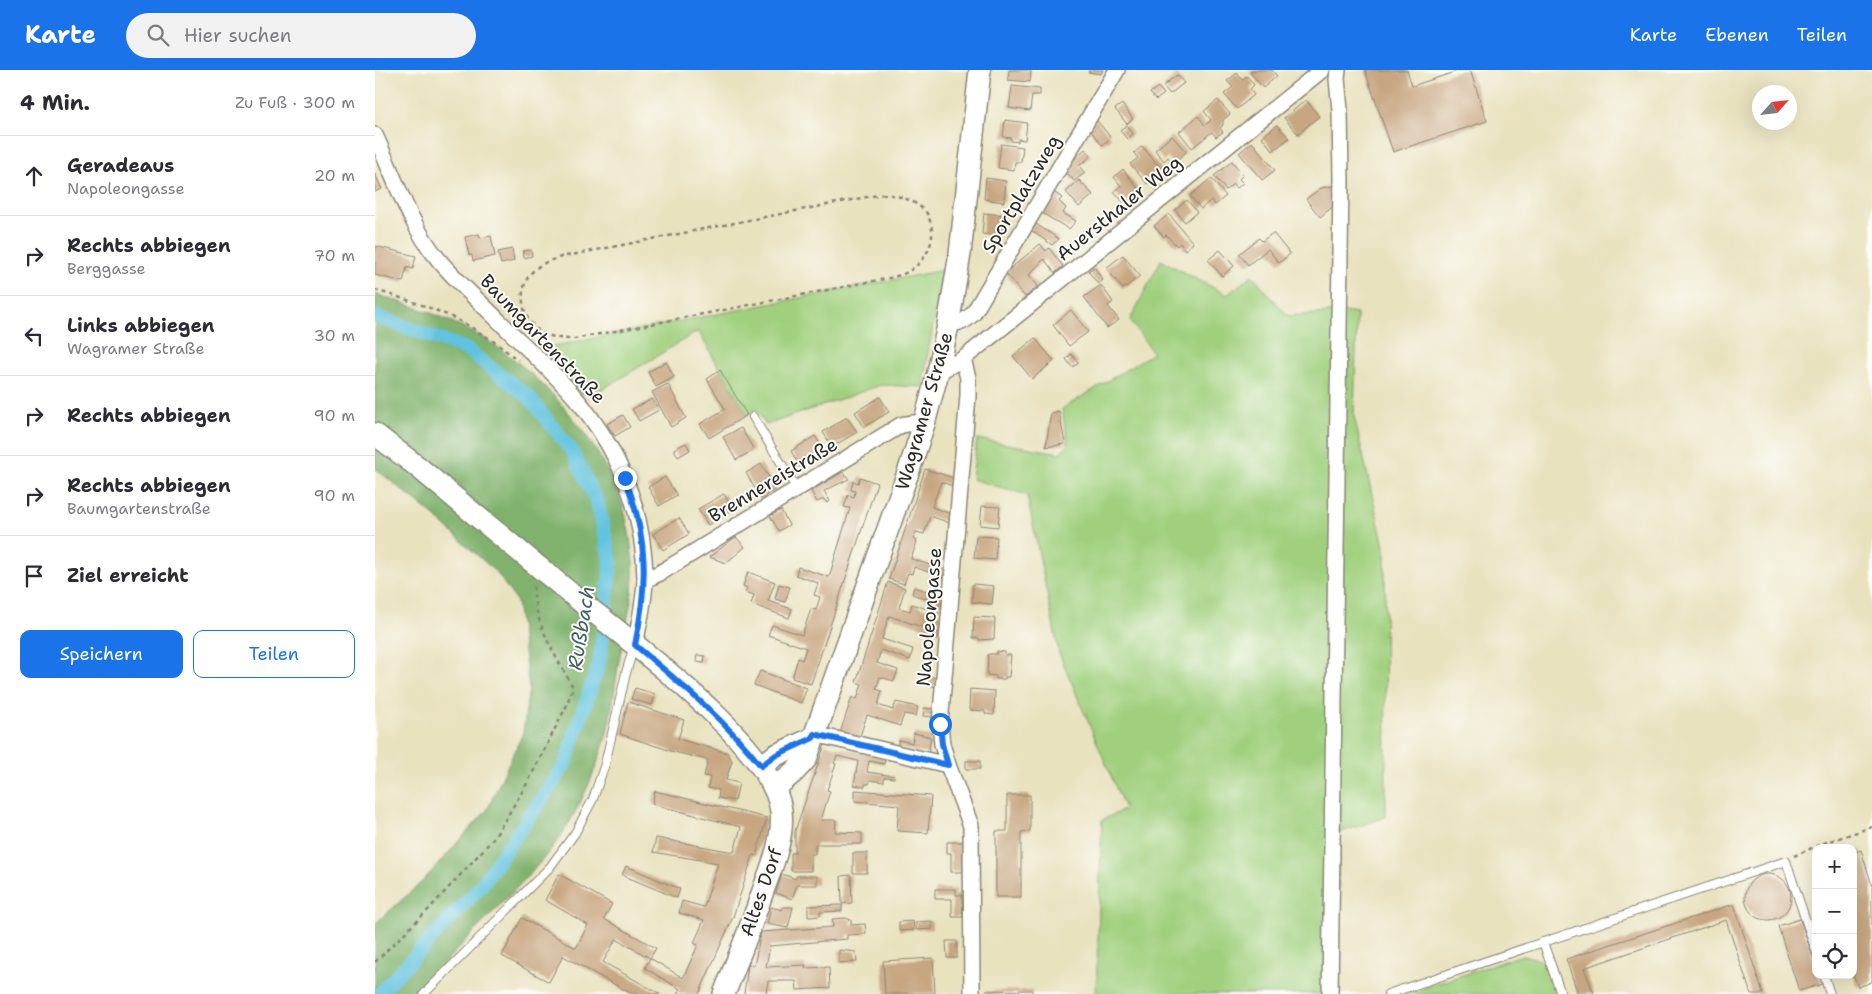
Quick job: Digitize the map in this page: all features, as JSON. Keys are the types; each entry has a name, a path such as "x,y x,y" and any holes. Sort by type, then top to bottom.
{"main road":[{"name":"Wagramer Straße","path":"775,788 806,759 811,748 813,736 924,424 948,325 960,254 980,70"},
{"name":"Altes Dorf","path":"375,434 418,467 628,640 716,716 749,749 775,788 782,814 777,850 755,917 724,994"},
{"path":"761,766 776,755 813,736"}],"street":[{"name":"Sportplatzweg","path":"948,325 964,321 973,314 1117,70"},
{"name":"Auersthaler Weg","path":"938,372 963,359 1321,70"},
{"path":"1330,994 1341,180 1338,70"},
{"name":"Baumgartenstraße","path":"375,135 414,222 438,260 546,367 582,406 599,430 625,478 640,521 645,580 628,640"},
{"name":"Napoleongasse","path":"963,359 968,378 968,396 941,717 942,744 971,826 972,994"},
{"name":"Brennereistraße","path":"645,580 660,573 901,426 913,423 924,424"},
{"path":"813,736 948,765"}],"lane":[{"path":"753,417 797,489"},
{"path":"424,994 550,867 575,833 593,799 605,764 626,673 628,640"},
{"path":"1388,994 1786,861 1812,939"},
{"path":"1543,942 1561,994"},
{"path":"1825,979 1830,994"}],"path":[{"path":"882,194 899,196 913,202 927,212 933,229 931,246 922,260 909,271 894,277 574,339 557,338 542,333 529,321 522,304 524,286 532,272 545,262 561,256 882,194"},
{"path":"375,290 447,315 479,332 523,364 546,367"},
{"path":"375,962 430,908 494,838 528,782 566,707 573,687 555,656 536,611 533,591 535,564"},
{"path":"1786,861 1802,851 1872,827"}],"green space":[{"path":"1161,260 1227,295 1252,275 1288,316 1344,312 1357,314 1354,416 1385,551 1386,817 1338,833 1339,994 1096,994 1102,820 1125,809 1059,653 1027,495 972,479 977,439 1060,453 1068,444 1062,409 1153,353 1130,320"},
{"path":"943,270 922,387 881,385 766,425 756,409 747,415 698,331 603,389 580,394 538,349"},
{"path":"375,294 439,316 476,334 498,348 542,384 581,428 611,477 626,516 633,563 631,602 607,733 585,794 559,839 543,859 414,994 375,994 375,924 424,880 487,810 523,733 529,688 517,602 497,573 433,515 375,468"},
{"path":"1519,956 1535,958 1545,966 1555,994 1406,994"}],"building":[{"path":"1009,70 1031,70 1030,82 1008,80"},
{"path":"1089,70 1103,70 1101,74 1088,72"},
{"path":"1253,70 1272,70 1277,76 1263,88 1250,72"},
{"path":"1365,70 1407,70 1412,86 1461,70 1470,70 1487,121 1393,152"},
{"path":"1237,73 1242,80 1247,76 1254,85 1250,89 1254,95 1237,109 1224,94 1233,87 1227,81"},
{"path":"1177,75 1184,83 1170,94 1163,86"},
{"path":"1012,86 1040,89 1040,95 1032,95 1030,111 1009,108"},
{"path":"1158,87 1164,94 1156,100 1150,93"},
{"path":"1218,100 1230,114 1223,120 1223,125 1220,128 1223,132 1216,137 1212,132 1192,148 1179,132 1198,116 1205,125 1211,120 1204,111"},
{"path":"1306,100 1319,116 1298,134 1284,118"},
{"path":"1122,104 1133,119 1127,124 1115,109"},
{"path":"1095,118 1111,138 1102,145 1089,129"},
{"path":"1005,120 1027,123 1025,140 1018,139 1018,142 1011,141 1011,138 1003,137"},
{"path":"1127,125 1133,134 1127,139 1120,130"},
{"path":"1277,125 1289,138 1273,151 1262,137"},
{"path":"1172,136 1186,152 1173,164 1168,157 1164,161 1155,150"},
{"path":"1252,142 1275,170 1262,180 1239,153"},
{"path":"1001,144 1023,147 1021,162 1015,162 1014,170 998,168"},
{"path":"1142,146 1163,171 1147,184 1130,164 1138,158 1134,153"},
{"path":"1085,149 1091,156 1079,166 1085,173 1074,181 1064,169"},
{"path":"1232,161 1243,175 1239,179 1243,183 1237,188 1233,184 1226,190 1214,176"},
{"path":"1123,169 1140,191 1125,204 1114,191 1121,186 1114,177"},
{"path":"375,174 382,189 375,192"},
{"path":"986,178 1006,181 1004,202 984,199"},
{"path":"1211,178 1226,196 1215,205 1211,200 1201,209 1190,196"},
{"path":"1079,180 1093,195 1079,207 1066,192"},
{"path":"1334,186 1335,205 1320,217 1306,199 1321,188"},
{"path":"1054,192 1062,198 1059,201 1066,208 1063,213 1076,221 1069,229 1040,212"},
{"path":"1187,200 1197,212 1185,222 1175,210"},
{"path":"984,213 1003,215 1000,236 982,234"},
{"path":"1169,214 1193,243 1185,250 1180,243 1177,246 1166,235 1164,237 1154,226"},
{"path":"1033,222 1059,239 1052,245 1029,229"},
{"path":"1273,233 1290,254 1279,263 1268,249 1248,265 1239,254 1259,238 1262,241"},
{"path":"479,234 480,238 491,236 495,256 473,261 472,255 469,255 465,237"},
{"path":"1040,244 1046,251 1049,248 1063,266 1055,273 1044,259 1029,275 1038,286 1025,297 1005,273"},
{"path":"375,246 416,256 413,269 407,267 403,282 375,275"},
{"path":"512,249 514,261 501,264 498,252"},
{"path":"531,250 532,256 524,258 523,251"},
{"path":"1220,250 1234,266 1222,276 1208,260"},
{"path":"1123,255 1140,276 1123,289 1106,268"},
{"path":"1094,267 1103,280 1098,284 1088,271"},
{"path":"1101,285 1113,302 1108,306 1119,320 1107,328 1084,297"},
{"path":"1071,310 1088,332 1069,346 1053,325"},
{"path":"1035,338 1054,361 1032,379 1013,356"},
{"path":"1071,354 1079,363 1072,367 1066,359"},
{"path":"666,362 674,377 656,387 648,372"},
{"path":"720,370 747,415 709,438 700,424 725,409 707,379"},
{"path":"668,384 686,418 671,427 652,392"},
{"path":"880,397 889,412 864,427 855,412"},
{"path":"653,399 659,410 639,421 632,409"},
{"path":"1059,411 1065,444 1046,447 1051,413"},
{"path":"623,415 630,427 615,436 607,424"},
{"path":"847,417 857,432 832,447 823,432"},
{"path":"741,428 754,450 736,460 723,437"},
{"path":"815,436 825,452 800,467 791,451"},
{"path":"686,443 690,450 678,457 674,449"},
{"path":"761,464 776,489 761,499 746,473"},
{"path":"925,469 954,478 953,486 941,482 932,507 951,514 950,523 930,516 924,534 916,532 913,539 917,541 911,559 946,570 945,578 914,567 912,574 908,573 904,584 889,579"},
{"path":"843,472 849,479 824,491 830,501 827,503 824,499 817,502 811,491"},
{"path":"665,477 677,495 659,506 648,487"},
{"path":"860,477 877,483 811,684 792,678 798,658 802,660 806,648 768,635 772,625 802,635 811,609 816,610 820,597 814,595 818,583 796,575 798,567 829,577 850,508 844,507 848,495 854,497 855,491 851,490 853,481 858,483"},
{"path":"724,494 733,509 708,525 698,509"},
{"path":"982,506 1000,507 998,527 980,525"},
{"path":"781,510 789,525 779,531 770,516"},
{"path":"679,518 689,534 663,550 653,534"},
{"path":"976,536 997,537 995,560 974,558"},
{"path":"736,537 745,547 726,563 709,557"},
{"path":"748,572 775,582 768,601 792,609 789,618 751,604 754,595 745,592 747,588 743,586"},
{"path":"888,582 905,588 899,608 910,611 912,604 942,614 940,633 889,616 882,639 913,649 910,660 881,650 877,663 898,670 894,681 880,677 876,689 882,691 878,705 893,710 896,702 918,707 916,716 904,714 900,726 867,715 859,739 840,733 852,697 857,699 862,684 856,682"},
{"path":"779,584 790,587 785,602 775,599"},
{"path":"973,584 994,586 992,604 972,602"},
{"path":"914,587 944,596 943,605 912,594"},
{"path":"974,617 995,618 994,639 979,640 979,638 973,638"},
{"path":"997,651 1005,652 1005,655 1011,655 1009,677 1005,677 1005,679 996,679 996,676 987,675 988,654 997,654"},
{"path":"697,655 705,656 704,663 696,662"},
{"path":"760,671 807,688 801,703 754,685"},
{"path":"926,676 936,678 936,687 924,684"},
{"path":"635,688 655,694 652,705 631,699"},
{"path":"970,689 995,691 994,715 985,714 985,711 969,710"},
{"path":"628,702 684,720 678,739 728,753 732,761 726,780 739,783 735,801 718,798 719,790 708,788 710,777 704,776 708,760 674,752 620,734"},
{"path":"924,708 934,709 933,717 923,716"},
{"path":"914,733 931,737 928,754 897,747 899,740 912,743"},
{"path":"825,744 885,758 884,764 869,761 867,772 894,776 894,778 884,777 884,782 870,780 869,784 865,784 865,787 854,785 858,761 837,756 827,790 830,791 821,820 836,820 835,832 862,833 862,844 815,844 815,854 811,854 811,871 791,871 791,853 795,853 795,831"},
{"path":"966,761 980,761 980,769 966,769"},
{"path":"855,790 931,796 928,833 897,831 899,805 855,801"},
{"path":"655,791 767,818 756,856 753,855 733,917 699,994 677,994 680,989 645,968 650,958 683,978 698,945 694,943 704,920 679,913 682,901 704,907 718,863 653,852 656,838 734,852 741,827 652,804"},
{"path":"1007,795 1030,795 1030,831 1021,832 1021,897 996,897 996,831 1007,831"},
{"path":"947,842 966,842 966,853 963,853 964,872 951,872 951,853 947,853"},
{"path":"1861,850 1872,885 1872,982 1858,987 1855,979 1857,979 1857,852"},
{"path":"853,853 867,853 867,873 853,873"},
{"path":"626,866 680,889 677,898 622,875"},
{"path":"559,874 612,904 604,919 656,948 650,958 616,939 603,962 660,994 632,994 563,956 549,982 502,956 522,918 576,948 588,925 545,900"},
{"path":"782,874 796,879 796,876 817,876 817,885 797,885 792,899 776,893"},
{"path":"1768,874 1781,878 1787,884 1791,897 1787,910 1781,916 1768,920 1755,916 1749,910 1745,897 1749,884 1755,878"},
{"path":"851,875 852,903 842,904 841,876"},
{"path":"935,889 956,889 956,895 962,895 963,917 952,917 952,899 935,899"},
{"path":"1734,904 1763,994 1751,994 1726,920 1584,968 1594,994 1578,994 1566,959"},
{"path":"842,905 842,911 820,912 820,916 808,917 808,906"},
{"path":"771,907 782,910 783,907 793,907 788,928 767,924"},
{"path":"846,918 851,920 851,925 865,924 866,934 847,935 847,939 770,946 766,967 806,965 805,968 829,967 830,988 797,990 796,981 768,981 766,994 744,994 748,965 754,966 761,932 833,927 832,919"},
{"path":"1800,919 1812,954 1812,979 1820,979 1822,984 1799,991 1778,926"},
{"path":"913,921 914,930 899,931 899,922"},
{"path":"932,921 932,929 916,930 916,922"},
{"path":"946,941 957,941 957,958 947,958"},
{"path":"839,950 856,952 857,962 839,963"},
{"path":"933,958 935,993 885,994 883,961"},
{"path":"1032,990 1032,994 986,994 986,991"}],"waterway":[{"name":"Rußbach","path":"375,316 466,349 528,396 572,451 598,504 611,563 600,660 565,765 481,886 379,994"}],"route":[{"path":"625,478 640,521 645,580 635,645 691,692 716,716 749,749 761,766 776,755 813,738 814,734 948,765 942,744 940,724"}]}
